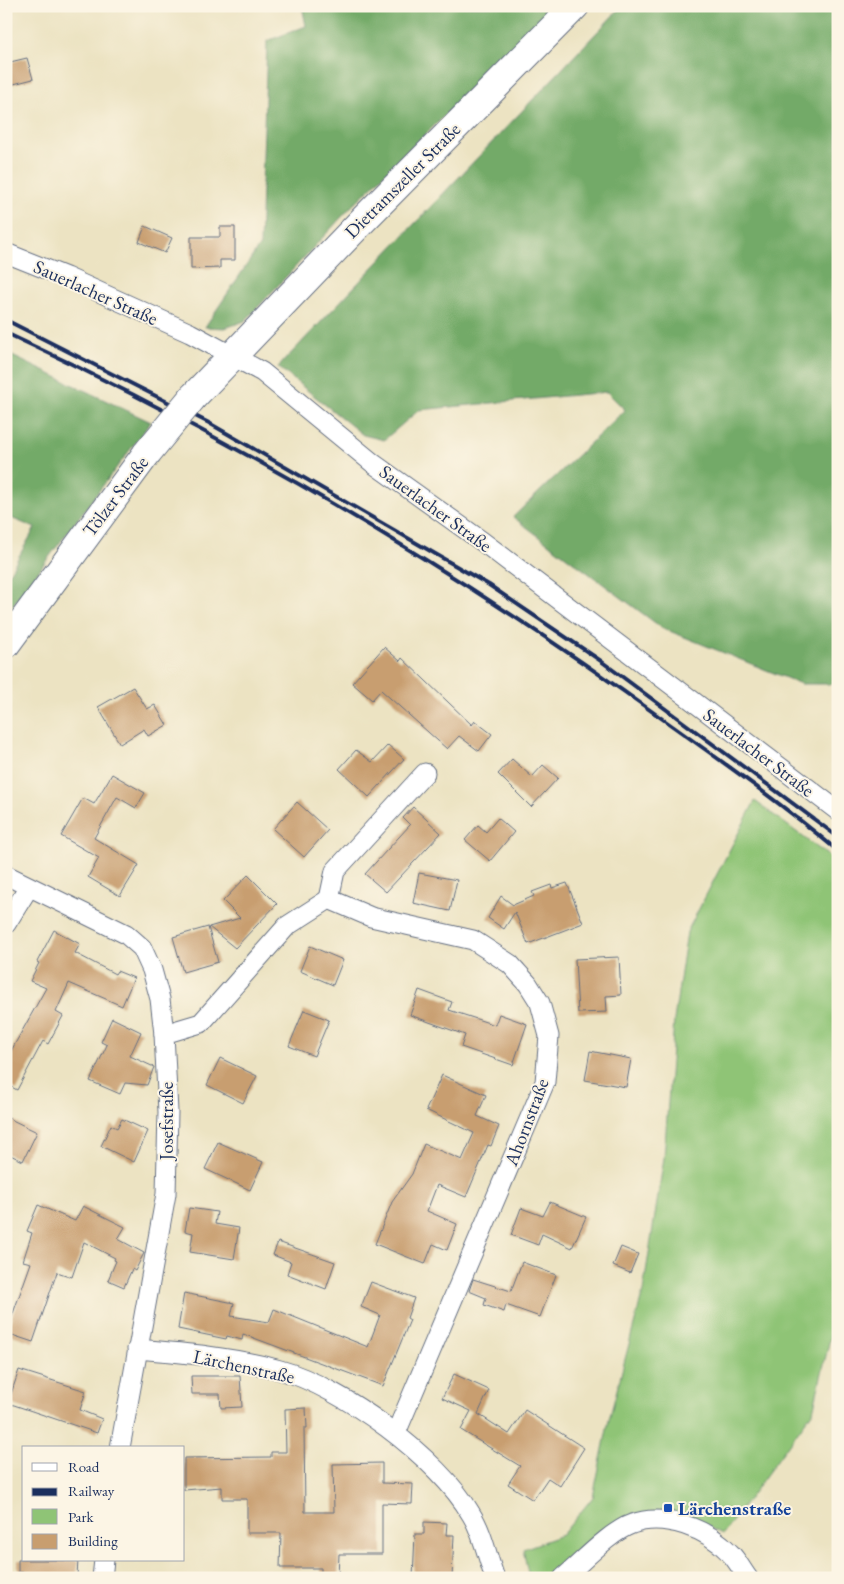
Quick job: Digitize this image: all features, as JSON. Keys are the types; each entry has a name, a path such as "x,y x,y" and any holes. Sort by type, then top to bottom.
{"main road":[{"name":"Dietramszeller Straße","path":"231,355 575,6"},
{"name":"Tölzer Straße","path":"6,644 147,453 193,397 231,355"}],"street":[{"name":"Sauerlacher Straße","path":"6,253 66,277 190,333 262,372 374,464 483,542 838,811"},
{"path":"164,1034 201,1023 287,926 329,899 335,871 425,773"},
{"name":"Josefstraße","path":"6,875 126,934 142,948 152,970 160,999 164,1034 168,1112 166,1194 120,1446"},
{"path":"6,924 29,887"},
{"name":"Ahornstraße","path":"329,899 371,916 473,940 490,950 510,964 528,984 540,1004 549,1036 549,1057 545,1082 396,1433"},
{"name":"Lärchenstraße","path":"137,1349 220,1357 281,1370 317,1384 396,1433 457,1491 472,1515 495,1578"},
{"path":"562,1578 607,1540 632,1524 659,1520 686,1525 707,1535 730,1553 748,1578"},
{"path":"102,1578 104,1562"}],"green space":[{"path":"302,6 557,6 352,206 245,321 225,328 205,327 260,245 267,41 306,26"},
{"path":"622,6 838,6 838,684 801,684 662,628 513,517 625,410 607,392 419,410 384,440 363,435 278,367"},
{"path":"6,353 151,422 6,614 6,579 35,528 6,516"},
{"path":"755,801 838,863 838,1304 813,1411 723,1534 687,1517 657,1512 551,1578 529,1578 523,1549 562,1535 593,1497 609,1420 643,1291 664,1158 674,1020 687,932"}],"building":[{"path":"27,58 33,79 6,86 6,63"},
{"path":"145,226 172,238 165,253 139,242"},
{"path":"220,227 235,227 235,260 220,260 220,268 191,269 191,237 220,237"},
{"path":"384,647 400,661 402,658 472,725 475,721 492,734 479,751 459,736 447,749 381,690 372,700 352,683"},
{"path":"133,687 147,709 155,705 167,725 148,736 144,729 120,744 98,707"},
{"path":"388,745 404,759 369,797 339,769 356,750 372,762"},
{"path":"512,759 532,777 543,765 558,778 531,807 498,774"},
{"path":"112,774 145,793 136,808 117,797 94,838 139,865 120,896 88,877 99,858 61,836 83,798 94,804"},
{"path":"297,802 328,830 304,857 273,829"},
{"path":"413,807 441,833 386,892 365,874 410,825 403,818"},
{"path":"498,818 514,832 490,861 465,840 478,825 486,832"},
{"path":"419,873 457,880 450,911 413,903"},
{"path":"248,875 277,904 235,948 209,927 240,918 223,901"},
{"path":"567,883 583,923 528,944 515,912 504,929 488,918 501,896 513,905 534,896 532,892 551,885 552,888"},
{"path":"208,927 218,962 183,972 173,937"},
{"path":"54,930 80,944 75,953 115,974 117,971 134,978 122,1006 69,983 56,1012 63,1016 48,1044 43,1041 17,1090 6,1084 6,1060 46,988 30,981 39,963 37,962"},
{"path":"310,946 343,960 333,985 300,971"},
{"path":"619,957 621,995 606,996 607,1012 578,1013 575,959"},
{"path":"419,990 452,1002 449,1010 495,1025 499,1014 527,1024 513,1065 461,1047 465,1035 410,1015"},
{"path":"304,1010 329,1020 314,1056 289,1046"},
{"path":"112,1018 141,1032 130,1056 154,1067 147,1085 125,1083 120,1094 90,1081 107,1045 101,1042"},
{"path":"590,1051 631,1059 626,1087 585,1080"},
{"path":"220,1058 257,1076 243,1103 207,1085"},
{"path":"442,1075 486,1095 477,1116 499,1126 491,1146 488,1145 466,1197 437,1185 427,1211 457,1224 447,1250 433,1244 425,1264 375,1244 392,1202 412,1174 424,1144 462,1160 474,1133 426,1110"},
{"path":"6,1117 37,1132 23,1161 6,1153"},
{"path":"122,1119 148,1131 134,1162 101,1146 111,1125 117,1128"},
{"path":"218,1142 263,1162 250,1190 205,1169"},
{"path":"550,1202 586,1217 572,1248 542,1234 538,1245 511,1235 521,1208 543,1216"},
{"path":"38,1205 75,1221 83,1206 125,1227 118,1239 144,1253 135,1271 132,1269 124,1287 108,1280 116,1261 114,1260 115,1258 84,1242 72,1277 57,1272 33,1342 6,1333 31,1263 23,1261 32,1233 27,1231"},
{"path":"189,1208 217,1212 215,1224 239,1228 234,1259 190,1252 193,1233 185,1231"},
{"path":"278,1242 335,1262 326,1289 287,1274 291,1262 273,1255"},
{"path":"621,1247 638,1254 630,1273 613,1266"},
{"path":"522,1262 556,1275 540,1317 506,1305 504,1312 484,1305 486,1298 469,1291 473,1279 511,1291"},
{"path":"371,1282 414,1298 407,1318 410,1320 383,1386 243,1334 242,1340 227,1336 226,1339 178,1329 184,1293 234,1303 231,1316 269,1322 274,1309 368,1347 380,1315 361,1307"},
{"path":"19,1370 86,1391 80,1410 102,1419 97,1433 8,1403"},
{"path":"454,1374 489,1390 478,1414 509,1434 525,1410 584,1448 560,1486 548,1478 533,1500 508,1484 520,1466 461,1430 471,1411 442,1398"},
{"path":"191,1376 240,1376 242,1407 221,1408 220,1394 192,1394"},
{"path":"306,1408 307,1428 304,1428 305,1512 334,1512 333,1464 382,1463 382,1483 413,1484 412,1504 382,1503 382,1554 339,1554 338,1578 321,1578 321,1568 280,1568 281,1533 247,1533 247,1499 222,1499 222,1487 185,1490 185,1458 271,1457 271,1452 286,1452 285,1409"},
{"path":"424,1522 447,1523 446,1535 454,1535 452,1578 413,1578 415,1534 424,1534"},
{"path":"18,1560 22,1560 22,1562 78,1562 77,1576 18,1572"}],"railway":[{"path":"6,320 209,423 489,585 601,661 838,837"},
{"path":"6,333 177,417 261,463 426,560 586,665 664,720 774,800 838,851"}],"place":[{"name":"Lärchenstraße","path":"668,1508"}]}
